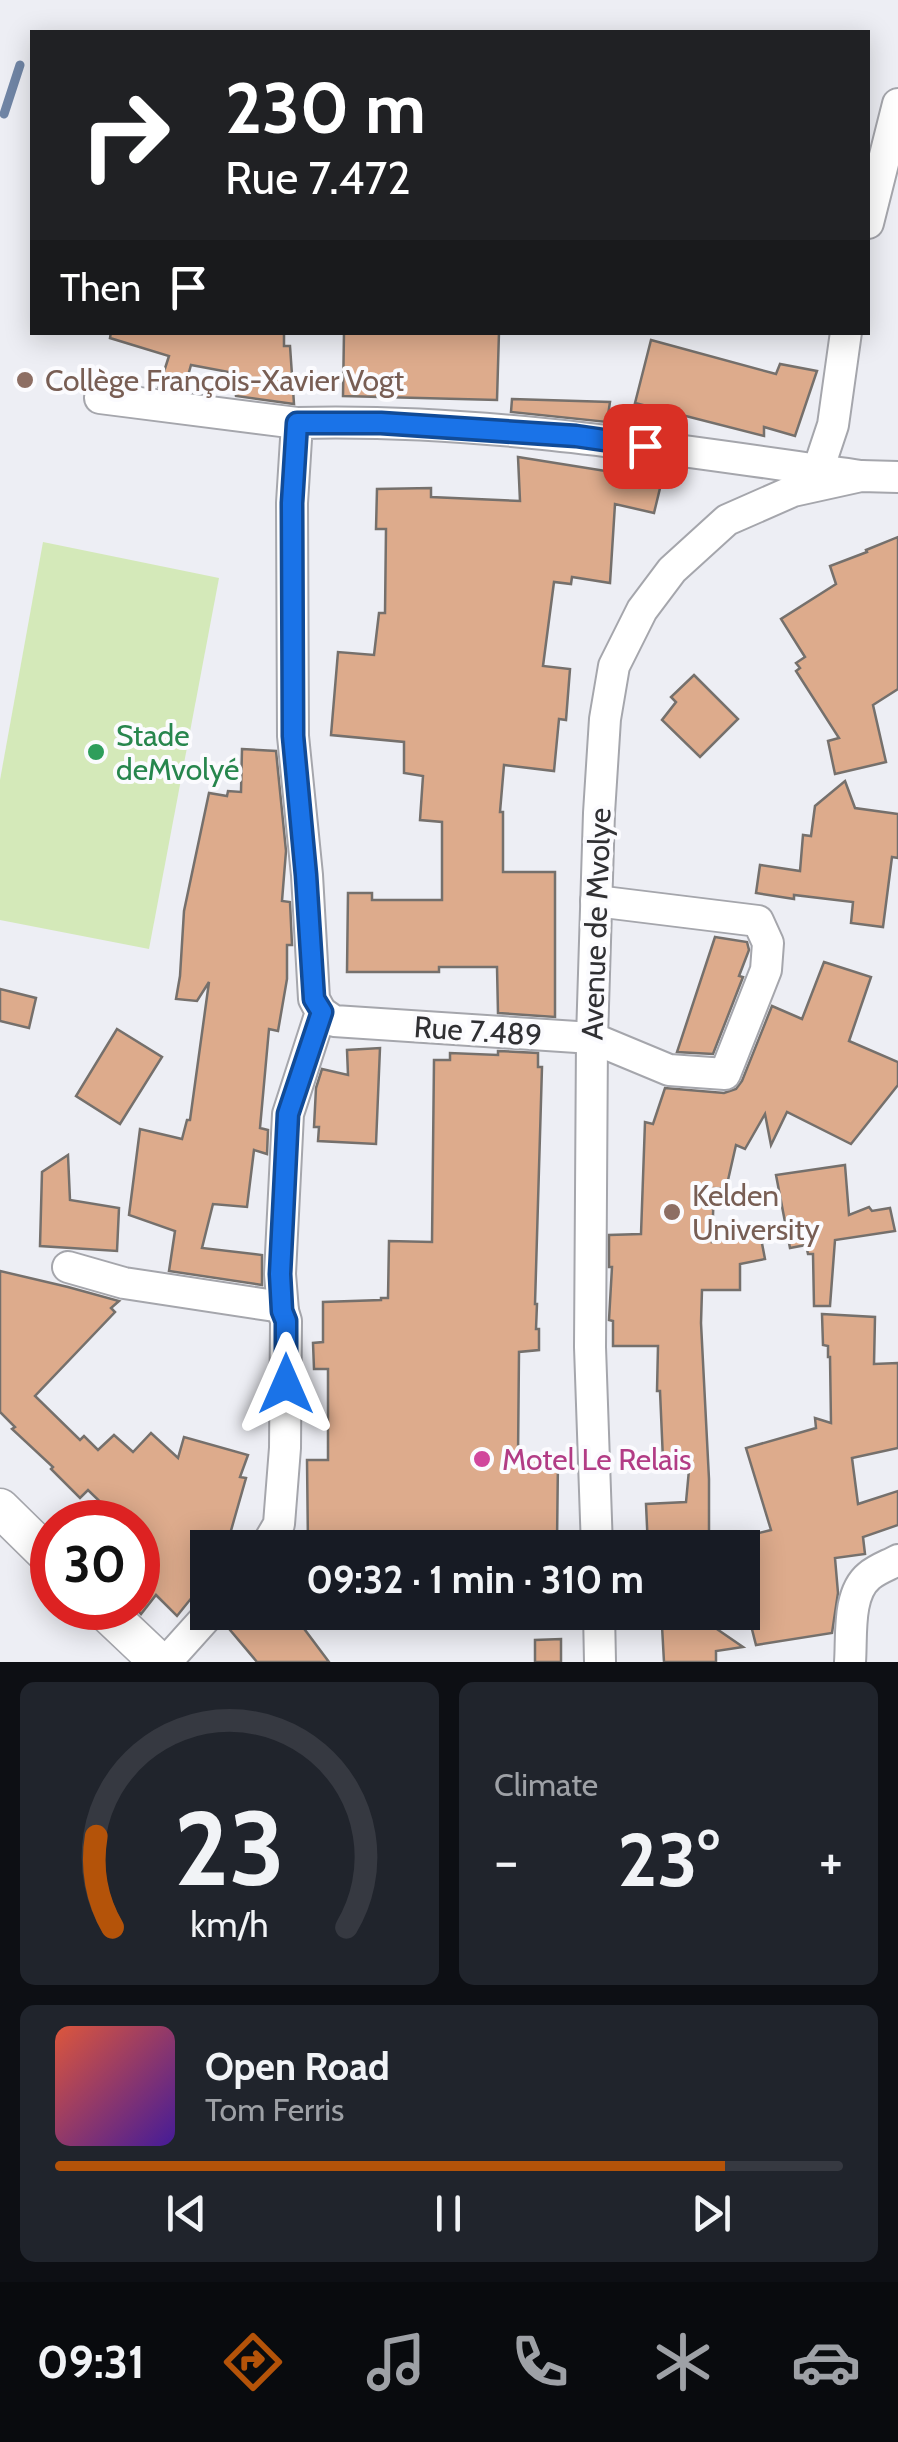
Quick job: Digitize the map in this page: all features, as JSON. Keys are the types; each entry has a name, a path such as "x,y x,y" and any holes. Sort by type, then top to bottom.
{"main road":[{"path":"0,1508 30,1537"},
{"path":"126,1630 162,1662"}],"street":[{"path":"870,214 898,104"},
{"path":"818,470 833,425 846,335"},
{"path":"100,398 297,423 381,423 576,436 861,476"},
{"path":"276,1530 286,1448 286,1321 280,1274 288,1114 322,1012 314,999 293,736 292,503 297,423"},
{"name":"Avenue de Mvolye","path":"596,1530 590,1346 592,1038 605,719 614,666 642,610 672,570 727,520 793,491 861,476 898,477"},
{"name":"Rue 7.489","path":"322,1012 334,1021 592,1038 670,1070 725,1074 766,970 768,943 758,922 596,901"},
{"path":"68,1267 124,1284 275,1306 282,1311"},
{"path":"850,1662 858,1592 867,1577 898,1560"},
{"path":"162,1662 193,1630"},
{"path":"599,1630 600,1662"}],"green space":[{"name":"Stade deMvolyé","path":"43,542 219,578 149,949 0,920 0,780"}],"building":[{"path":"284,335 284,346 290,346 294,404 236,396 234,373 191,365 184,390 159,387 169,356 110,338"},
{"path":"344,335 499,335 497,400 343,396"},
{"path":"651,340 776,374 780,364 817,371 795,436 764,427 764,436 635,403"},
{"path":"512,399 610,402 607,422 511,412"},
{"path":"518,457 662,480 654,513 615,504 610,583 572,577 571,584 554,582 543,666 570,669 566,720 559,719 554,771 504,765 500,812 503,872 555,872 555,1017 498,1013 497,967 439,967 439,972 347,972 348,893 372,893 372,900 442,900 442,822 420,820 423,776 404,773 404,742 331,735 338,652 374,655 379,613 385,613 386,529 376,529 377,489 431,488 431,497 520,501"},
{"path":"898,537 898,689 873,705 886,762 835,774 828,741 839,738 796,671 800,668 796,663 805,657 781,619 836,584 830,566"},
{"path":"694,675 738,719 700,757 662,720 676,702 671,697"},
{"path":"242,749 276,751 286,851 282,901 290,902 292,945 287,945 287,979 278,1031 269,1029 260,1128 268,1130 267,1154 254,1150 247,1207 213,1204 202,1248 262,1255 262,1285 169,1271 175,1231 129,1215 140,1129 182,1139 190,1120 209,982 197,1001 176,999 184,911 209,793 227,796 228,791 241,792"},
{"path":"845,781 855,808 898,814 898,858 892,857 883,927 851,923 853,902 756,893 760,865 800,871 803,835 811,836 815,806"},
{"path":"715,937 747,942 749,950 739,976 743,977 713,1054 677,1052"},
{"path":"824,962 871,977 849,1041 898,1062 898,1085 851,1144 787,1112 771,1145 765,1114 745,1149 736,1145 726,1189 714,1188 712,1242 760,1233 765,1259 740,1264 740,1290 702,1290 709,1530 647,1530 646,1504 686,1502 690,1459 663,1460 658,1346 613,1346 613,1321 609,1320 609,1235 641,1234 645,1122 653,1124 665,1088 724,1093 736,1089 772,1006 802,1019"},
{"path":"0,989 36,998 29,1028 0,1021"},
{"path":"117,1029 162,1057 120,1124 76,1096"},
{"path":"380,1048 376,1144 318,1141 319,1127 314,1127 316,1088 322,1069 348,1075 347,1050"},
{"path":"498,1051 538,1053 538,1067 542,1067 535,1304 539,1350 519,1352 518,1458 558,1459 557,1530 308,1530 307,1460 328,1460 328,1369 314,1369 313,1343 323,1342 323,1302 388,1298 389,1241 432,1242 434,1060 450,1060 450,1053 498,1055"},
{"path":"68,1155 70,1200 119,1208 117,1251 40,1246 42,1172"},
{"path":"845,1165 849,1215 869,1207 872,1211 890,1208 895,1231 835,1240 830,1306 814,1306 813,1254 808,1254 806,1245 790,1248 776,1175"},
{"path":"0,1271 119,1301 111,1308 115,1312 35,1396 80,1440 84,1436 98,1450 114,1435 133,1452 151,1433 178,1458 184,1437 248,1455 240,1477 246,1478 231,1530 190,1530 190,1600 177,1616 160,1599 160,1500 98,1500 88,1490 80,1498 0,1412"},
{"path":"822,1314 875,1317 874,1364 898,1363 898,1448 852,1458 858,1504 898,1491 898,1525 863,1537 865,1554 835,1558 838,1593 832,1633 756,1645 752,1630 760,1630 760,1533 771,1530 746,1448 816,1428 815,1418 831,1423 830,1357 828,1346 823,1345"},
{"path":"230,1630 305,1630 329,1662 257,1662"},
{"path":"662,1630 718,1630 743,1647 716,1651 716,1662 664,1662"},
{"path":"561,1639 561,1662 535,1662 535,1640"}],"waterway":[{"path":"4,114 20,65"}],"place":[{"name":"Collège François-Xavier Vogt","path":"25,380"},
{"name":"Stade deMvolyé","path":"96,752"},
{"name":"Kelden University","path":"672,1212"},
{"name":"Motel Le Relais","path":"482,1459"}],"route":[{"path":"286,1384 286,1321 280,1274 288,1114 322,1012 314,999 293,736 292,503 297,423 381,423 576,436 645,446"}]}
